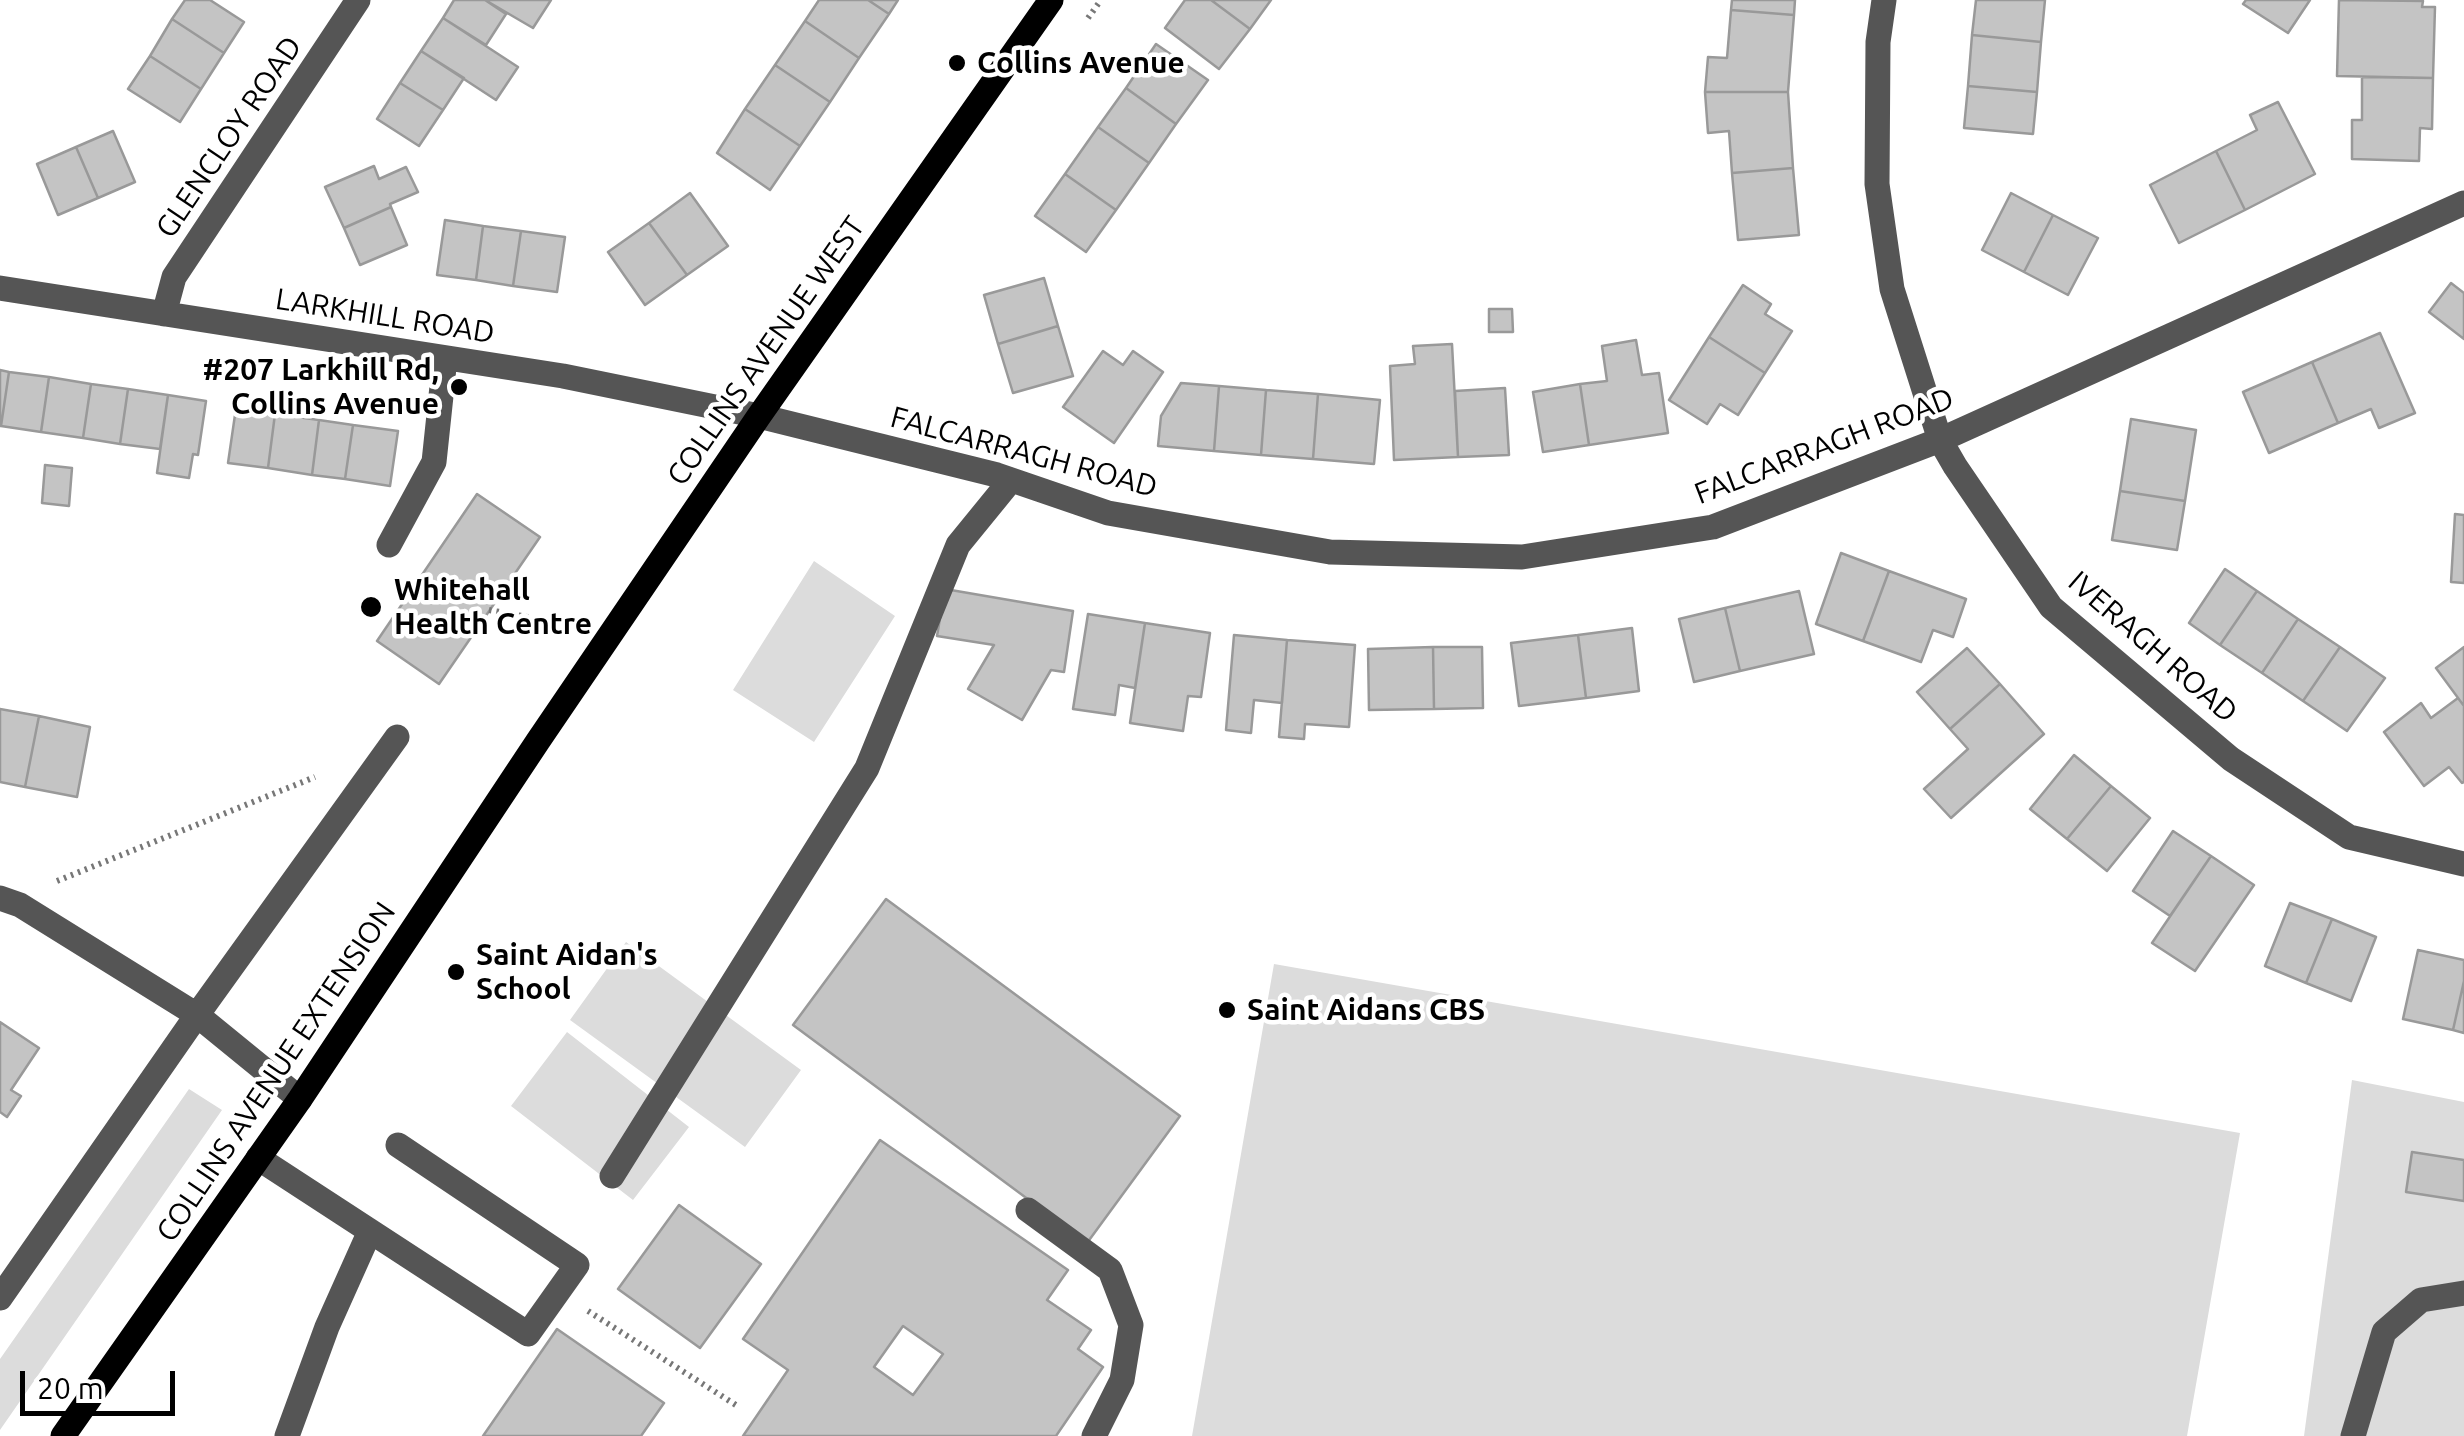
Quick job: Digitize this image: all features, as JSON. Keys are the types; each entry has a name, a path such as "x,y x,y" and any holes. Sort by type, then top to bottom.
{"main road":[{"name":"COLLINS AVENUE WEST","path":"538,741 1051,0"},
{"name":"COLLINS AVENUE EXTENSION","path":"63,1436 300,1099 538,741"}],"street":[{"name":"GLENCLOY ROAD","path":"164,314 174,277 358,0"},
{"name":"IVERAGH ROAD","path":"1884,0 1878,42 1877,184 1892,289 1940,440 1955,466 2051,607 2231,759 2349,837 2464,864"},
{"name":"FALCARRAGH ROAD","path":"760,416 1011,480 1108,513 1330,552 1522,557 1713,527 1940,440 2464,204"},
{"name":"LARKHILL ROAD","path":"0,288 562,376 760,416"},
{"path":"389,544 434,462 445,358"},
{"path":"612,1176 867,768 958,544 1011,480"},
{"path":"0,1298 397,737"},
{"path":"10,902 197,1015 300,1099"},
{"path":"258,1158 528,1334 577,1264 398,1145"},
{"path":"1028,1210 1110,1270 1131,1326 1122,1380 1094,1436"},
{"path":"287,1436 326,1327 370,1231"},
{"path":"2353,1436 2384,1332 2420,1300 2464,1293"}],"path":[{"path":"489,610 544,620 554,627"},
{"path":"10,902 315,777"},
{"path":"558,1291 739,1407"}],"shaded area":[{"path":"814,561 895,616 814,742 733,690"},
{"path":"626,942 801,1070 745,1147 570,1020"},
{"path":"1274,964 2240,1133 2187,1436 1192,1436"},
{"path":"567,1032 689,1127 633,1200 511,1106"},
{"path":"2352,1080 2464,1102 2464,1436 2304,1436"},
{"path":"189,1089 222,1110 0,1430 0,1359"}],"building":[{"path":"185,0 210,0 244,22 224,53 172,19"},
{"path":"454,0 485,0 506,14 486,45 443,18"},
{"path":"485,0 551,0 533,28"},
{"path":"819,0 868,0 889,14 859,58 805,21"},
{"path":"868,0 898,0 889,14"},
{"path":"1185,0 1211,0 1250,29 1219,69 1165,28"},
{"path":"1211,0 1271,0 1250,29"},
{"path":"1732,0 1795,0 1794,15 1731,10"},
{"path":"1976,0 2045,0 2041,42 1972,35"},
{"path":"2246,0 2310,0 2288,33 2243,4"},
{"path":"2339,0 2423,1 2422,7 2435,7 2433,78 2337,76"},
{"path":"1731,10 1794,15 1788,92 1705,92 1708,57 1727,58"},
{"path":"443,18 518,67 496,100 421,51"},
{"path":"172,19 224,53 201,89 150,56"},
{"path":"805,21 859,58 830,102 775,65"},
{"path":"1972,35 2041,42 2037,92 1968,86"},
{"path":"1156,44 1208,80 1176,124 1126,88"},
{"path":"421,51 464,78 443,110 400,83"},
{"path":"150,56 201,89 180,122 128,89"},
{"path":"775,65 830,102 800,146 745,109"},
{"path":"2362,77 2433,78 2432,129 2420,128 2419,161 2352,159 2352,120 2362,120"},
{"path":"400,83 443,110 419,146 377,119"},
{"path":"1968,86 2037,92 2033,134 1964,128"},
{"path":"1126,88 1176,124 1149,163 1098,127"},
{"path":"1705,92 1788,92 1793,168 1732,173 1729,131 1708,133"},
{"path":"2278,102 2315,174 2245,210 2216,151 2257,130 2250,115"},
{"path":"745,109 800,146 770,190 717,153"},
{"path":"1098,127 1149,163 1116,210 1065,174"},
{"path":"113,131 135,182 98,198 76,147"},
{"path":"76,147 98,198 58,215 37,164"},
{"path":"2216,151 2245,210 2179,243 2150,185"},
{"path":"374,166 379,179 406,167 418,192 344,228 325,187"},
{"path":"1793,168 1799,235 1738,240 1732,173"},
{"path":"1065,174 1116,210 1086,252 1035,216"},
{"path":"690,193 728,246 687,275 649,223"},
{"path":"2011,193 2053,215 2024,272 1982,250"},
{"path":"391,207 407,245 360,265 344,228"},
{"path":"2053,215 2098,238 2068,295 2024,272"},
{"path":"445,220 483,226 476,280 437,275"},
{"path":"649,223 687,275 645,305 608,252"},
{"path":"483,226 521,231 513,286 476,280"},
{"path":"521,231 565,237 557,292 513,286"},
{"path":"1044,278 1058,326 998,344 984,295"},
{"path":"2451,283 2464,293 2464,339 2429,312"},
{"path":"1743,285 1771,304 1765,314 1792,331 1765,373 1709,337"},
{"path":"1489,309 1512,309 1513,332 1489,332"},
{"path":"1058,326 1073,376 1013,393 998,344"},
{"path":"2380,333 2415,413 2379,428 2371,409 2338,423 2312,362"},
{"path":"1709,337 1765,373 1738,415 1720,404 1707,424 1669,400"},
{"path":"1636,340 1642,375 1659,373 1668,433 1589,445 1580,384 1607,381 1602,346"},
{"path":"1452,344 1458,457 1394,460 1390,366 1415,364 1413,346"},
{"path":"1103,351 1123,365 1133,351 1163,372 1114,443 1063,407"},
{"path":"2312,362 2338,423 2269,453 2243,392"},
{"path":"0,370 9,372 1,426 0,426"},
{"path":"9,372 49,377 41,432 1,426"},
{"path":"49,377 91,384 83,438 41,432"},
{"path":"1181,383 1219,386 1214,451 1158,446 1161,416"},
{"path":"91,384 128,389 120,444 83,438"},
{"path":"1580,384 1589,445 1543,452 1533,392"},
{"path":"1219,386 1266,390 1261,455 1214,451"},
{"path":"1505,388 1509,455 1458,457 1455,391"},
{"path":"128,389 168,395 160,449 120,444"},
{"path":"1266,390 1318,394 1313,459 1261,455"},
{"path":"1318,394 1380,400 1374,464 1313,459"},
{"path":"168,395 206,401 198,455 193,454 189,478 157,473"},
{"path":"236,408 275,414 268,468 228,463"},
{"path":"275,414 319,420 312,475 268,468"},
{"path":"2131,419 2196,430 2185,501 2120,491"},
{"path":"319,420 353,425 345,479 312,475"},
{"path":"353,425 398,431 390,486 345,479"},
{"path":"45,465 72,468 69,506 42,503"},
{"path":"2120,491 2185,501 2177,550 2112,540"},
{"path":"477,494 540,537 439,684 377,641"},
{"path":"2455,514 2464,515 2464,583 2451,582"},
{"path":"1841,553 1889,571 1863,641 1816,624"},
{"path":"2225,569 2257,591 2220,645 2189,623"},
{"path":"1889,571 1966,599 1953,637 1933,630 1921,662 1863,641"},
{"path":"945,589 1073,611 1064,672 1051,670 1022,720 968,689 994,645 937,636"},
{"path":"1799,591 1814,654 1740,671 1725,608"},
{"path":"2257,591 2298,619 2262,673 2220,645"},
{"path":"1725,608 1740,671 1694,682 1679,619"},
{"path":"1088,614 1145,623 1135,688 1119,685 1115,715 1073,709"},
{"path":"2298,619 2340,647 2303,701 2262,673"},
{"path":"1145,623 1210,633 1201,697 1188,696 1183,731 1130,723"},
{"path":"1632,628 1639,691 1586,698 1578,635"},
{"path":"1234,635 1287,640 1282,703 1254,700 1251,733 1226,730"},
{"path":"1578,635 1586,698 1519,706 1511,643"},
{"path":"1287,640 1355,645 1349,727 1305,724 1304,739 1279,737"},
{"path":"1433,647 1482,647 1483,708 1434,709"},
{"path":"1433,647 1434,709 1369,710 1368,649"},
{"path":"2340,647 2385,678 2347,731 2303,701"},
{"path":"2464,647 2464,706 2436,668"},
{"path":"1967,648 2000,684 1950,729 1917,692"},
{"path":"2000,684 2044,734 1951,818 1924,789 1968,749 1950,729"},
{"path":"2458,698 2464,706 2464,782 2449,767 2424,786 2384,732 2421,703 2431,718"},
{"path":"0,709 39,716 25,787 0,782"},
{"path":"39,716 90,727 77,797 25,787"},
{"path":"2074,755 2111,786 2067,839 2030,809"},
{"path":"2111,786 2150,818 2107,871 2067,839"},
{"path":"2173,831 2211,856 2170,916 2133,891"},
{"path":"2211,856 2254,885 2195,971 2152,943"},
{"path":"886,899 1180,1116 1087,1243 793,1025"},
{"path":"2290,903 2332,919 2306,983 2265,966"},
{"path":"2332,919 2376,937 2351,1001 2306,983"},
{"path":"2418,950 2464,960 2464,981 2453,1030 2403,1019"},
{"path":"2464,981 2464,1033 2453,1030"},
{"path":"0,1022 39,1048 11,1090 21,1096 7,1117 0,1112"},
{"path":"880,1140 1068,1270 1047,1300 1091,1330 1078,1349 1103,1367 1056,1436 743,1436 788,1370 743,1339","holes":["903,1326 943,1354 913,1395 874,1367"]},
{"path":"2412,1152 2464,1160 2464,1201 2406,1192"},
{"path":"679,1205 761,1264 700,1348 618,1289"},
{"path":"557,1329 664,1403 641,1436 483,1436"}],"place":[{"name":"Collins Avenue","path":"957,63"},
{"name":"#207 Larkhill Rd, Collins Avenue","path":"459,387"},
{"name":"Whitehall Health Centre","path":"371,607"},
{"name":"Saint Aidan's School","path":"456,972"},
{"name":"Saint Aidans CBS","path":"1227,1010"}]}
